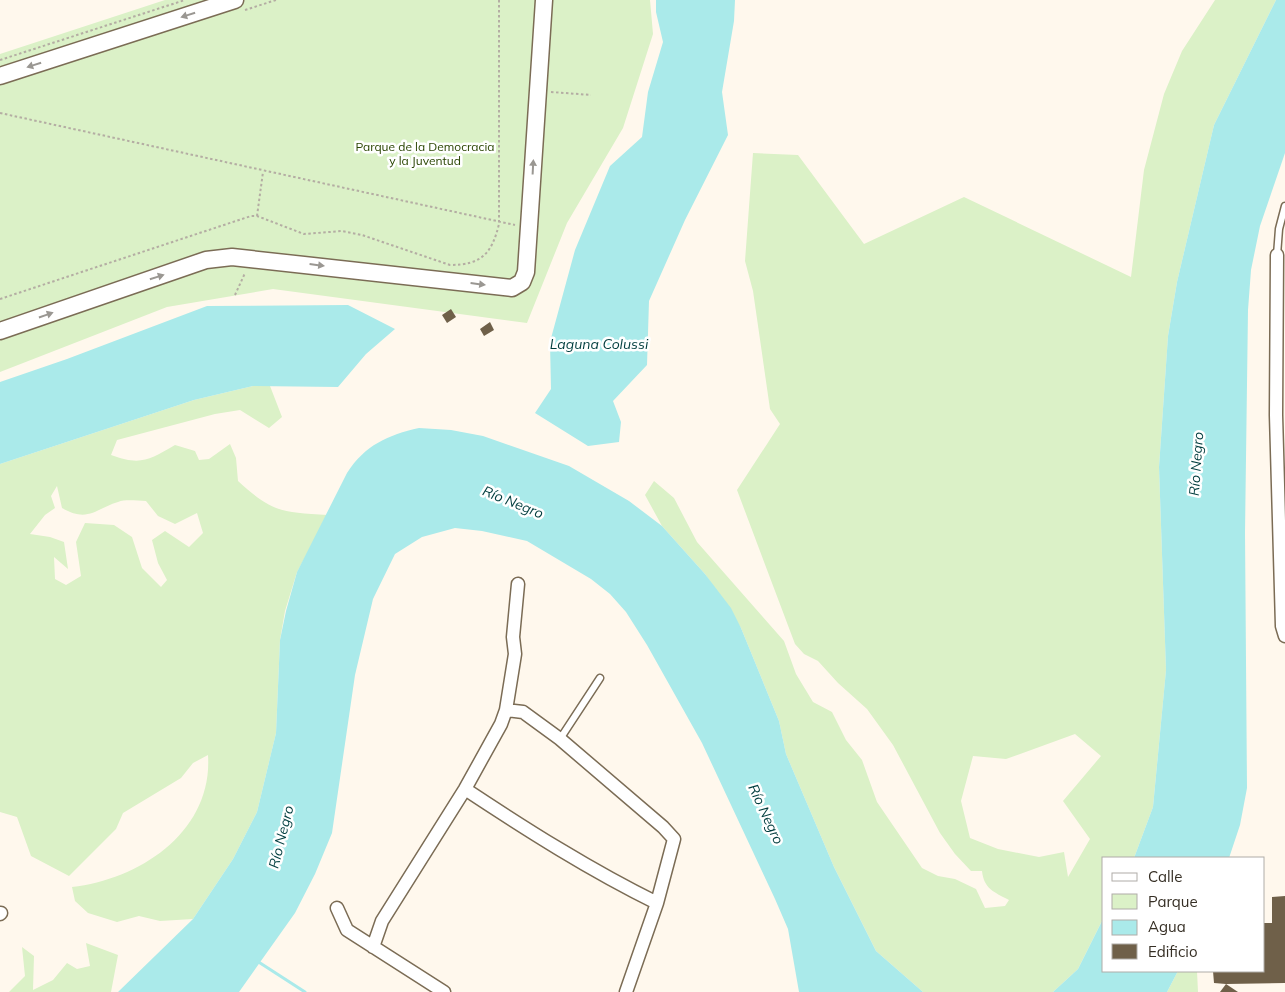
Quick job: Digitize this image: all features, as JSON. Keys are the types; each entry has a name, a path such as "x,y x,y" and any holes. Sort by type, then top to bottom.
{"street":[{"path":"0,76 235,0"},
{"path":"0,331 206,260 232,257 512,288 522,282 526,272 530,227 544,0"},
{"path":"1277,255 1282,626 1285,636"},
{"path":"373,947 382,921 465,789 506,710 515,654 513,636 518,584"},
{"path":"506,710 523,712 560,739 664,827 674,839 657,903 626,992"},
{"path":"465,789 540,839 618,884 657,903"},
{"path":"337,908 347,930 444,992"}],"lane":[{"path":"1277,255 1279,229 1285,206"},
{"path":"560,739 600,678"}],"path":[{"path":"0,60 185,0"},
{"path":"499,0 499,224"},
{"path":"537,91 591,95"},
{"path":"0,114 499,224 530,227"},
{"path":"257,216 263,172"},
{"path":"235,296 252,258"}],"green space":[{"name":"Parque de la Democracia y la Juventud","path":"165,0 650,0 653,34 623,128 567,223 527,323 273,289 167,307 0,372 0,54"},
{"path":"1215,0 1276,0 1214,125 1177,282 1168,336 1159,467 1166,670 1153,807 1134,857 1102,857 1102,921 1078,969 1053,992 923,992 876,951 834,867 786,754 779,721 741,628 705,574 662,526 645,495 654,481 674,498 697,542 784,641 796,674 813,702 832,712 846,740 862,760 877,802 922,868 938,876 955,879 976,889 985,908 1005,906 1009,900 987,886 982,871 971,871 955,854 940,833 893,745 867,709 838,683 818,661 804,654 795,644 737,490 780,424 770,409 753,291 745,261 753,153 798,155 864,244 964,197 1131,277 1144,170 1164,94 1182,51","holes":["1075,734 1101,756 1063,801 1090,839 1068,877 1064,852 1039,857 998,849 970,838 961,801 973,756 1006,759"]},
{"path":"253,386 270,386 282,417 269,428 240,410 215,414 117,440 111,455 138,461 151,458 175,445 195,451 199,460 209,459 230,444 236,458 238,481 250,492 279,509 299,513 328,515 297,572 285,611 280,640 276,733 257,812 233,859 193,919 160,921 139,916 117,922 88,913 75,901 72,887 98,882 123,874 147,862 168,846 185,828 199,807 206,782 208,755 193,763 181,778 123,813 116,829 69,876 31,856 17,817 0,812 0,464 194,400","holes":["57,486 62,508 85,515 121,501 146,501 158,516 175,524 197,513 203,533 189,547 165,531 152,540 158,563 167,580 161,587 142,568 132,537 114,525 85,523 76,542 81,576 66,585 55,579 54,557 68,569 64,542 50,537 30,534 45,515 55,508 51,496"]},
{"path":"86,943 118,955 111,992 9,992 25,976 22,947 34,956 33,990 53,980 67,963 77,969 90,966"},
{"path":"1177,972 1197,972 1198,992 1167,992"}],"water":[{"name":"Laguna Colussi","path":"656,0 735,0 734,21 722,92 728,135 685,220 649,301 647,365 613,401 621,422 619,442 588,446 535,413 551,389 550,342 575,250 610,166 642,137 648,92 663,42 656,12"},
{"name":"Río Negro","path":"1276,0 1285,0 1285,153 1260,226 1251,270 1248,310 1245,533 1247,788 1240,825 1229,857 1134,857 1153,807 1166,670 1159,467 1168,336 1177,282 1214,125"},
{"path":"348,305 395,329 366,354 338,387 253,386 194,400 0,464 0,382 67,359 207,306"},
{"name":"Río Negro","path":"419,428 451,430 483,436 569,466 629,501 662,526 705,574 731,608 741,628 779,721 786,754 834,867 876,951 923,992 799,992 788,929 775,899 702,743 647,645 626,612 610,594 591,579 527,541 482,531 455,528 422,537 395,554 373,599 355,675 332,833 315,874 295,913 239,992 118,992 193,919 233,859 257,812 276,733 280,640 286,611 297,572 347,473 361,455 378,443 397,434"},
{"path":"1102,921 1102,972 1177,972 1167,992 1053,992 1078,969"}],"building":[{"path":"451,309 456,317 447,323 442,315"},
{"path":"490,322 494,330 484,336 480,329"},
{"path":"1285,896 1285,983 1214,983 1213,972 1265,972 1265,923 1272,923 1272,897"},
{"path":"1226,984 1238,992 1220,992"}],"waterway":[{"path":"257,961 305,992"}]}
